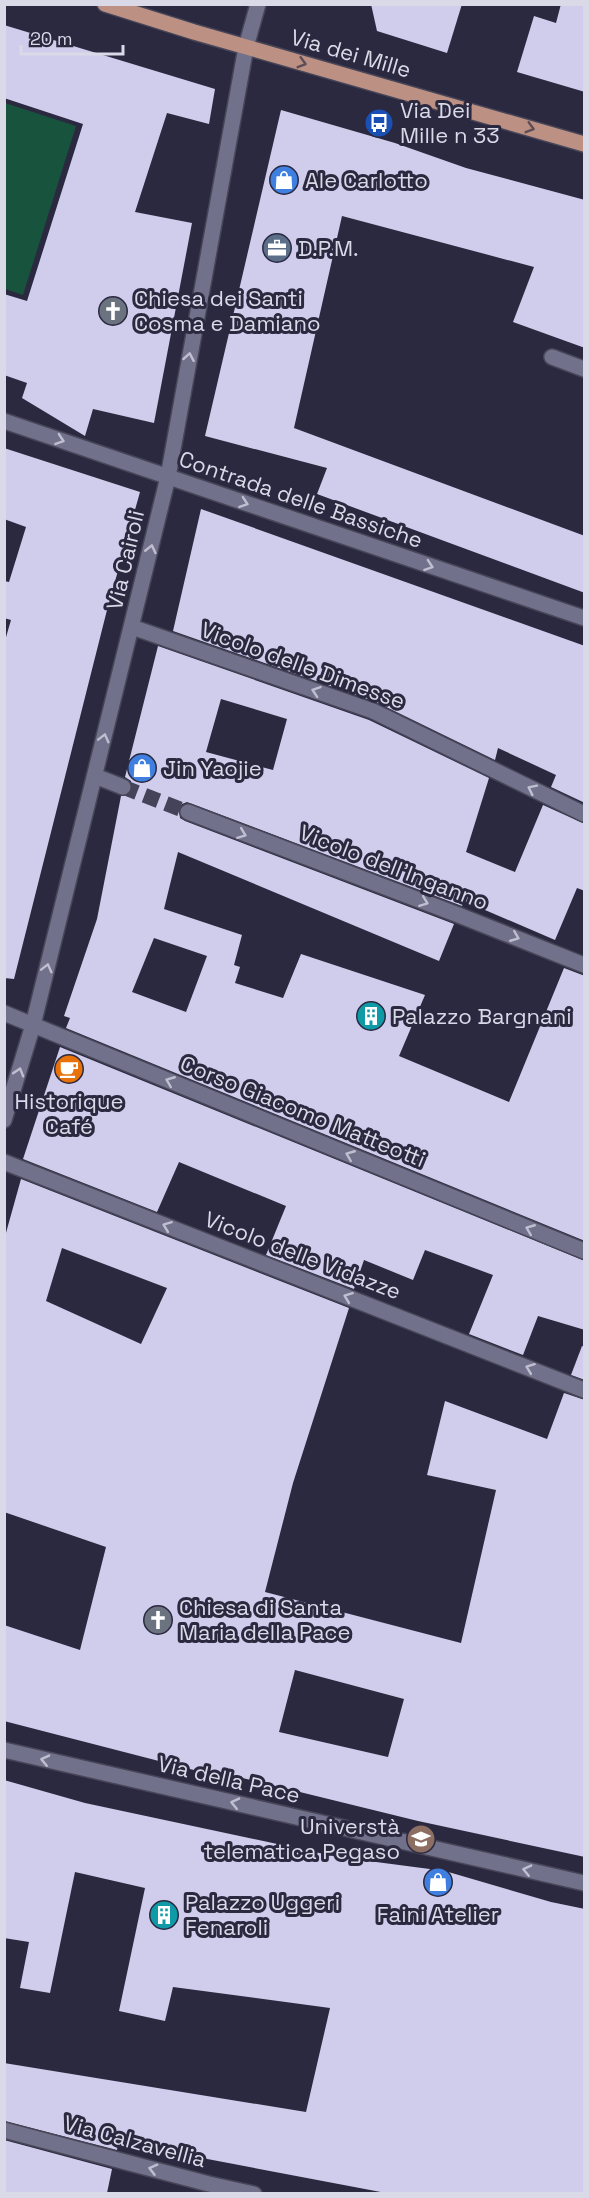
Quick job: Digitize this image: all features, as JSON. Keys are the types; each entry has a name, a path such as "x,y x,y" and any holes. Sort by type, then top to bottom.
{"main road":[{"name":"Via dei Mille","path":"105,4 246,47 585,144"}],"street":[{"name":"Via Cairoli","path":"4,1120 33,1025 168,477 246,47 258,4"},
{"path":"552,357 585,369"},
{"name":"Contrada delle Bassiche","path":"4,421 585,618"},
{"name":"Vicolo delle Dimesse","path":"132,627 373,711 585,814"},
{"path":"94,776 123,787"},
{"name":"Vicolo dell'Inganno","path":"188,812 585,965"},
{"name":"Corso Giacomo Matteotti","path":"4,1013 585,1251"},
{"name":"Vicolo delle Vidazze","path":"4,1162 585,1390"},
{"name":"Via della Pace","path":"4,1750 585,1883"},
{"name":"Via Calzavellia","path":"4,2130 207,2189 254,2193"}],"green space":[{"path":"5,103 76,126 23,295 5,289"}],"building":[{"path":"371,4 462,4 447,53 377,31"},
{"path":"561,4 585,4 585,92 517,72 534,16 556,23"},
{"path":"4,25 215,89 209,124 167,113 135,212 192,223 154,423 93,409 85,436 22,398 27,383 4,375 4,294 27,301 83,124 4,98"},
{"path":"281,110 395,143 466,168 585,200 585,348 513,322 534,267 342,216 294,428 585,536 585,593 317,494 327,468 205,436"},
{"path":"4,448 140,492 107,610 14,979 4,978 4,644 11,620 4,618 4,581 9,582 26,527 4,519"},
{"path":"201,509 585,646 585,803 551,787 556,775 498,748 495,760 376,702 173,631"},
{"path":"158,646 369,720 489,778 466,852 515,872 543,805 585,824 585,891 577,888 555,940 464,901 462,906 187,802 179,809 180,818 185,821 454,924 439,961 178,852 164,909 242,935 234,965 240,967 235,983 283,998 301,954 425,995 399,1056 509,1102 564,968 585,976 585,1241 66,1028 70,1018 64,1016 97,919 121,796 129,795 132,790 131,781 125,777","holes":["221,699 287,719 273,770 206,752","154,938 207,956 186,1012 132,992"]},
{"path":"60,1047 585,1261 585,1330 538,1316 523,1355 469,1334 493,1275 425,1250 413,1280 364,1260 354,1289 266,1255 286,1206 179,1162 157,1212 23,1159"},
{"path":"21,1179 349,1308 293,1483 265,1592 461,1643 496,1490 427,1475 445,1401 547,1439 564,1393 585,1400 585,1857 418,1821 218,1772 217,1776 4,1721 4,1625 80,1650 106,1547 4,1512 4,1240","holes":["62,1248 167,1288 141,1344 46,1301","295,1670 404,1699 388,1757 279,1732"]},
{"path":"582,1346 585,1347 585,1380 571,1375"},
{"path":"4,1780 85,1803 338,1857 445,1871 551,1902 585,1909 585,2193 386,2193 118,2142 117,2150 4,2121 4,2063 306,2112 330,2008 173,1987 165,2021 119,2011 145,1888 75,1872 50,1993 20,1988 29,1942 4,1938"},
{"path":"4,2140 112,2169 107,2193 4,2193"}],"tunnel":[{"path":"123,787 188,812"}],"place":[{"name":"Via Dei Mille n 33","path":"379,123"},
{"name":"Ale Carlotto","path":"284,180"},
{"name":"D.P.M.","path":"277,248"},
{"name":"Chiesa dei Santi Cosma e Damiano","path":"113,311"},
{"name":"Jin Yaojie","path":"142,768"},
{"name":"Palazzo Bargnani","path":"371,1016"},
{"name":"Historique Café","path":"69,1069"},
{"name":"Chiesa di Santa Maria della Pace","path":"158,1620"},
{"name":"Universtà telematica Pegaso","path":"421,1839"},
{"name":"Faini Atelier","path":"438,1882"},
{"name":"Palazzo Uggeri Fenaroli","path":"164,1915"}]}
